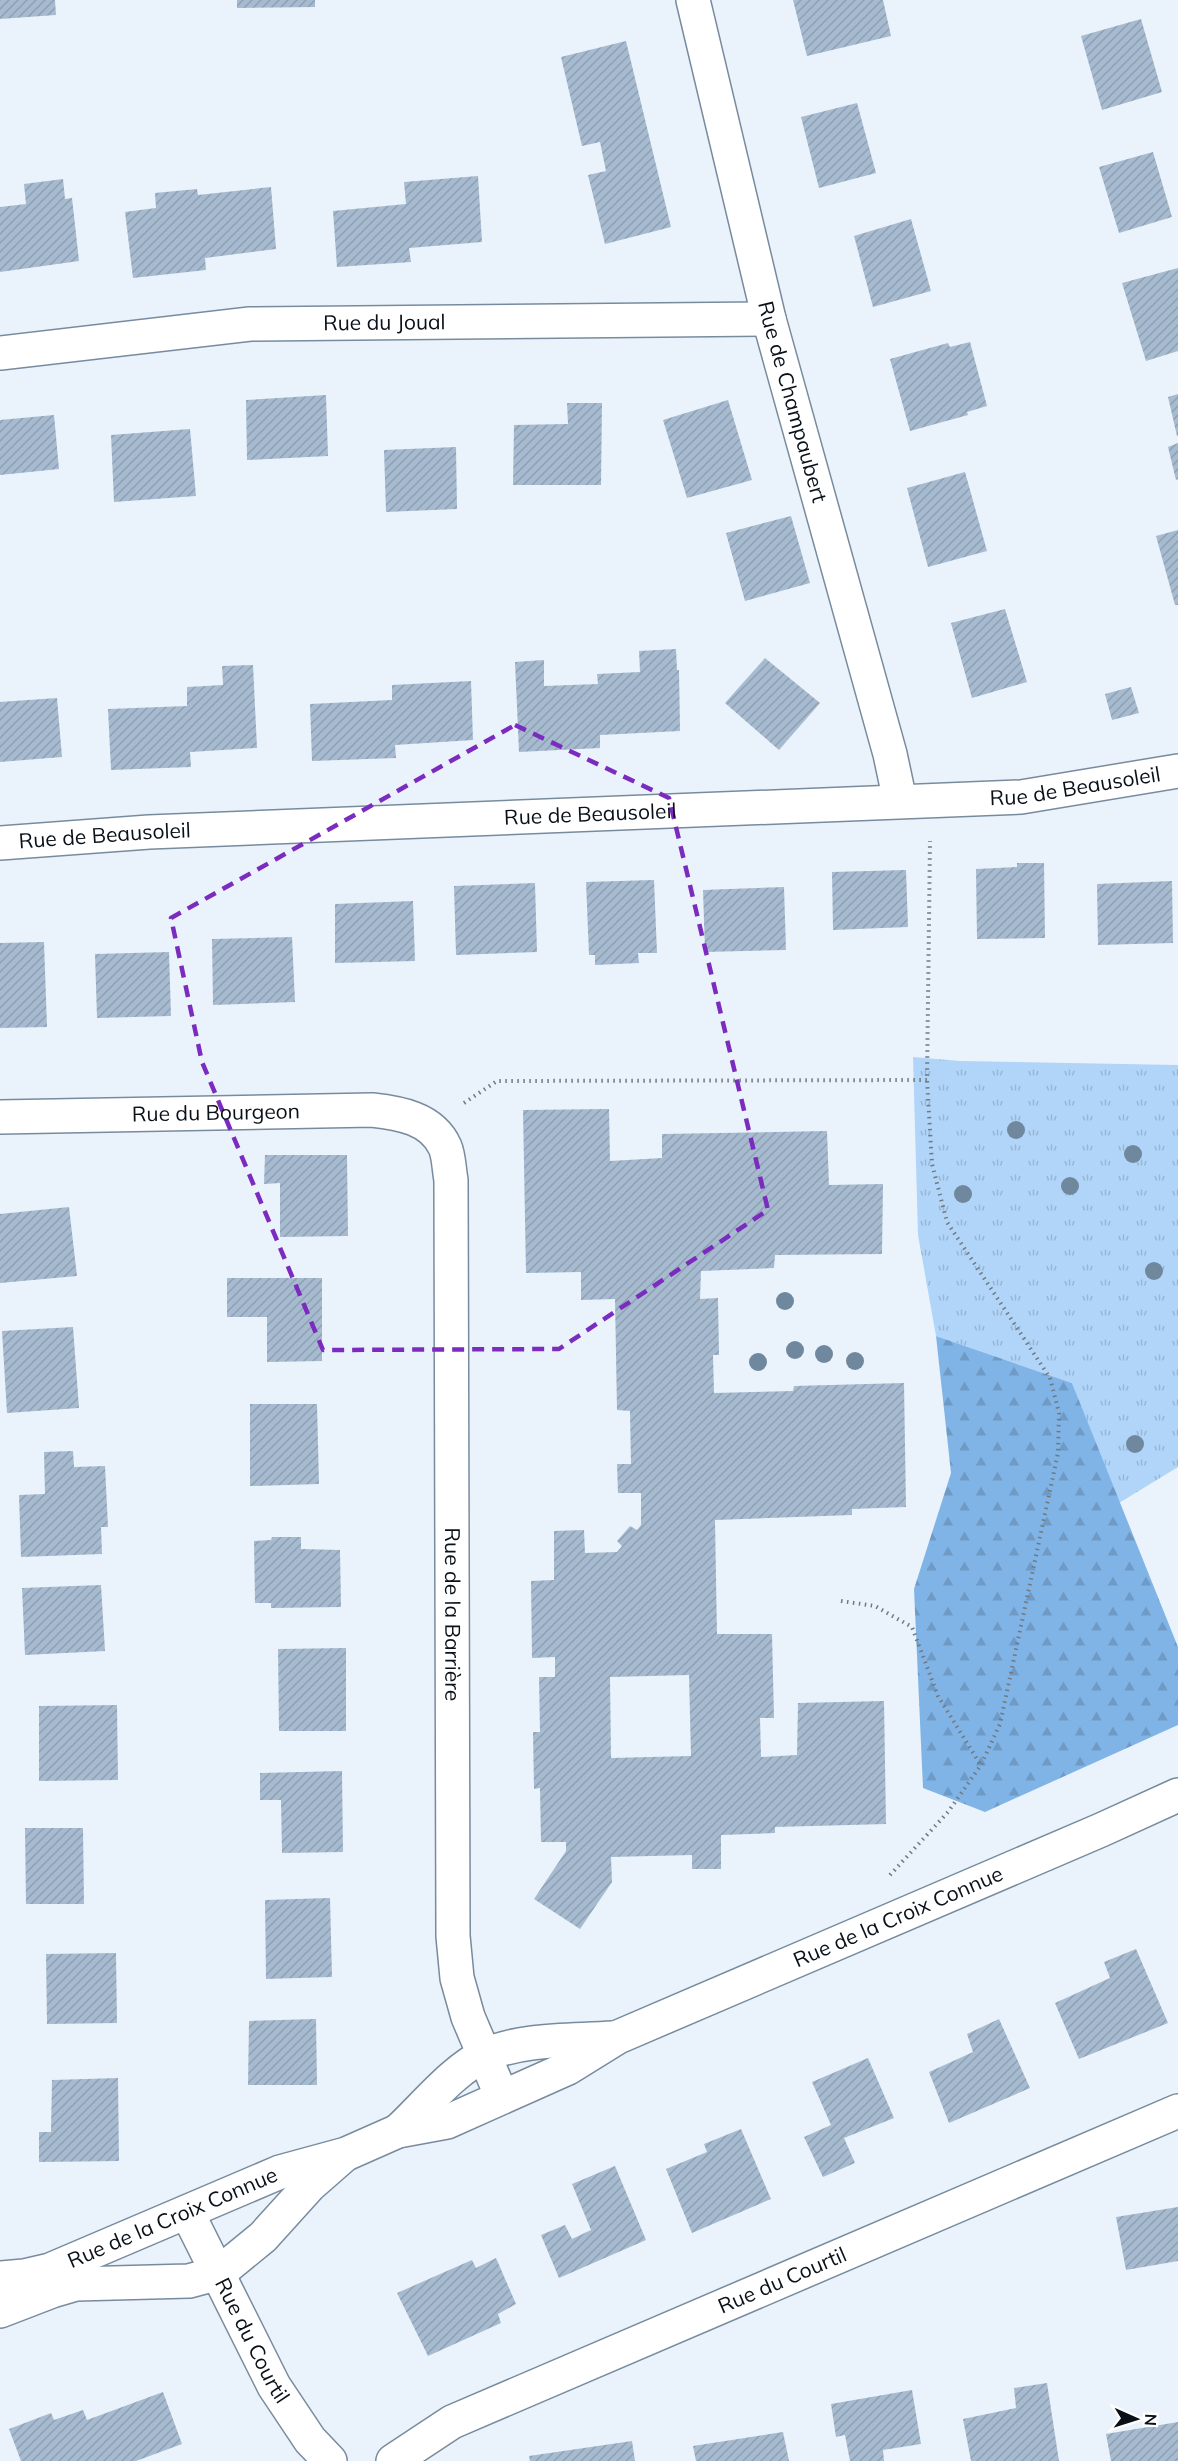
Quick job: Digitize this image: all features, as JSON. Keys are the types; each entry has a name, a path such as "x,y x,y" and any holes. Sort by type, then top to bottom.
{"street":[{"name":"Rue de Champaubert","path":"693,0 769,319 890,754 915,801"},
{"name":"Rue du Joual","path":"0,353 250,324 769,319"},
{"name":"Rue de Beausoleil","path":"0,843 148,832 1021,797 1178,771"},
{"name":"Rue du Bourgeon","path":"0,1117 372,1110 400,1113 430,1127"},
{"name":"Rue de la Barrière","path":"430,1127 444,1147 451,1180 453,1936 457,1978 468,2017 502,2097"},
{"name":"Rue de la Croix Connue","path":"0,2278 24,2276 50,2270 280,2172 346,2154 398,2131 447,2122 568,2068 618,2037 1178,1795"},
{"name":"Rue de la Croix Connue","path":"398,2131 466,2067 484,2055 512,2047 618,2037"},
{"name":"Rue du Courtil","path":"393,2461 452,2422 1178,2111"},
{"name":"Rue de la Croix Connue","path":"0,2311 76,2284 189,2281 219,2273 263,2237 310,2185 346,2154"},
{"name":"Rue du Courtil","path":"188,2212 274,2386 310,2440 330,2461"}],"path":[{"path":"901,1914 887,1878 948,1812 981,1765 1000,1724 1058,1453 1059,1413 1050,1378 947,1222 932,1164 915,801"},
{"path":"430,1127 497,1081 927,1080"},
{"path":"841,1601 875,1606 912,1627 938,1696 981,1765"}],"highlighted area":[{"path":"515,725 669,798 768,1210 559,1349 323,1350 202,1062 171,918"}],"green space":[{"path":"913,1057 960,1061 1178,1065 1178,1467 1119,1503 1072,1383 936,1336 918,1235"},
{"path":"936,1336 1072,1383 1178,1647 1178,1725 985,1812 923,1788 914,1589 951,1473"}],"building":[{"path":"0,0 55,0 56,15 0,19"},
{"path":"237,0 315,0 315,7 237,8"},
{"path":"793,0 883,0 891,36 807,56"},
{"path":"1141,19 1162,92 1102,110 1081,36"},
{"path":"626,41 671,227 605,244 588,175 606,171 600,142 582,146 561,57"},
{"path":"857,103 876,173 819,188 801,117"},
{"path":"1153,152 1172,217 1119,233 1099,167"},
{"path":"478,176 482,242 409,248 411,262 337,267 333,211 406,204 404,182"},
{"path":"63,179 65,199 72,198 79,261 0,272 0,207 26,204 24,184"},
{"path":"271,187 276,249 205,258 206,270 133,278 125,212 156,208 155,193 197,189 198,195"},
{"path":"911,219 931,291 873,307 854,236"},
{"path":"1178,268 1178,351 1146,361 1122,283"},
{"path":"970,342 987,406 967,412 968,415 910,431 890,359 948,343 950,347"},
{"path":"1178,394 1178,436 1177,436 1168,397"},
{"path":"326,395 328,456 247,460 246,400"},
{"path":"728,400 752,480 687,498 663,420"},
{"path":"567,403 602,403 601,485 513,485 514,425 568,424"},
{"path":"54,415 59,469 0,475 0,420"},
{"path":"190,429 196,496 114,502 111,435"},
{"path":"1178,443 1178,479 1176,480 1168,447"},
{"path":"456,447 457,509 386,512 384,450"},
{"path":"965,472 987,551 928,567 907,488"},
{"path":"791,516 810,583 745,601 726,533"},
{"path":"1178,530 1178,605 1175,605 1156,536"},
{"path":"1005,609 1027,682 972,698 951,623"},
{"path":"676,649 677,670 679,670 680,731 600,735 600,748 519,752 515,662 544,660 544,686 598,684 597,674 640,672 639,651"},
{"path":"765,658 820,703 779,750 725,703"},
{"path":"253,665 257,748 190,752 191,767 111,770 108,709 187,706 187,687 223,685 222,666"},
{"path":"471,681 473,740 395,745 396,758 312,761 310,704 392,700 392,685"},
{"path":"1131,687 1139,713 1112,720 1105,694"},
{"path":"57,698 62,757 0,762 0,702"},
{"path":"1017,863 1044,863 1045,938 977,939 976,869 1017,867"},
{"path":"906,870 908,927 833,930 832,872"},
{"path":"654,880 657,953 638,953 639,963 595,965 595,955 589,955 586,882"},
{"path":"1172,881 1173,943 1098,945 1097,884"},
{"path":"535,883 537,952 456,955 454,886"},
{"path":"784,887 786,950 705,952 703,890"},
{"path":"413,901 415,961 335,963 335,904"},
{"path":"292,937 295,1002 213,1005 212,939"},
{"path":"44,942 47,1027 0,1028 0,943"},
{"path":"169,952 171,1016 97,1018 95,954"},
{"path":"609,1109 610,1161 662,1158 662,1134 827,1131 829,1185 883,1184 882,1254 775,1255 774,1268 701,1271 700,1299 718,1298 719,1355 713,1355 714,1393 793,1391 794,1386 904,1383 906,1507 852,1509 852,1515 715,1520 717,1634 772,1634 774,1718 760,1718 761,1757 797,1755 798,1703 884,1701 886,1824 775,1827 775,1833 721,1835 721,1869 692,1869 692,1855 611,1857 612,1882 580,1929 534,1899 566,1851 566,1842 541,1842 540,1788 534,1789 533,1732 540,1732 539,1677 555,1677 555,1657 532,1658 531,1581 554,1580 554,1531 584,1530 585,1553 617,1552 622,1546 617,1541 630,1526 637,1530 641,1525 641,1493 618,1493 617,1464 631,1464 630,1411 617,1410 615,1299 581,1300 581,1272 526,1273 523,1110","holes":["689,1675 691,1756 611,1758 610,1677"]},
{"path":"265,1155 347,1155 348,1236 280,1237 280,1183 264,1184"},
{"path":"69,1207 77,1276 0,1283 0,1214"},
{"path":"227,1278 322,1278 322,1361 267,1362 267,1317 227,1317"},
{"path":"73,1327 79,1408 7,1413 2,1331"},
{"path":"250,1404 317,1404 319,1484 250,1486"},
{"path":"73,1451 74,1467 105,1466 108,1527 101,1527 102,1554 21,1557 19,1495 45,1494 44,1452"},
{"path":"272,1537 301,1537 301,1549 340,1550 341,1607 271,1608 271,1603 255,1603 254,1541 271,1540"},
{"path":"101,1585 105,1651 25,1655 22,1588"},
{"path":"346,1648 346,1731 279,1731 278,1649"},
{"path":"117,1705 118,1780 39,1781 39,1706"},
{"path":"342,1771 343,1852 282,1853 281,1800 260,1800 260,1773"},
{"path":"25,1828 83,1828 84,1904 26,1904"},
{"path":"330,1898 332,1977 266,1979 265,1900"},
{"path":"1136,1949 1168,2023 1079,2059 1055,2003 1110,1978 1104,1962"},
{"path":"116,1953 117,2023 47,2024 46,1954"},
{"path":"316,2019 317,2085 248,2085 249,2021"},
{"path":"999,2019 1030,2088 949,2123 929,2072 973,2052 967,2034"},
{"path":"868,2058 894,2118 844,2138 855,2163 823,2177 804,2137 831,2125 812,2082"},
{"path":"118,2078 119,2161 39,2162 39,2132 51,2132 52,2080"},
{"path":"741,2129 771,2199 692,2233 666,2169 707,2152 704,2144"},
{"path":"615,2166 646,2240 559,2278 541,2235 565,2225 572,2239 591,2230 572,2184"},
{"path":"1178,2207 1178,2261 1126,2270 1116,2217"},
{"path":"496,2258 516,2304 498,2314 501,2323 428,2356 397,2293 472,2260 476,2268"},
{"path":"1047,2383 1059,2461 971,2461 963,2419 1016,2408 1014,2388"},
{"path":"912,2390 921,2444 883,2450 884,2461 850,2461 845,2435 836,2437 831,2404"},
{"path":"163,2392 182,2444 136,2461 21,2461 9,2429 51,2413 54,2420 83,2410 87,2420"},
{"path":"1178,2422 1178,2461 1111,2461 1106,2434"},
{"path":"783,2432 789,2461 696,2461 693,2446"},
{"path":"632,2441 635,2461 530,2461 529,2456"}]}
